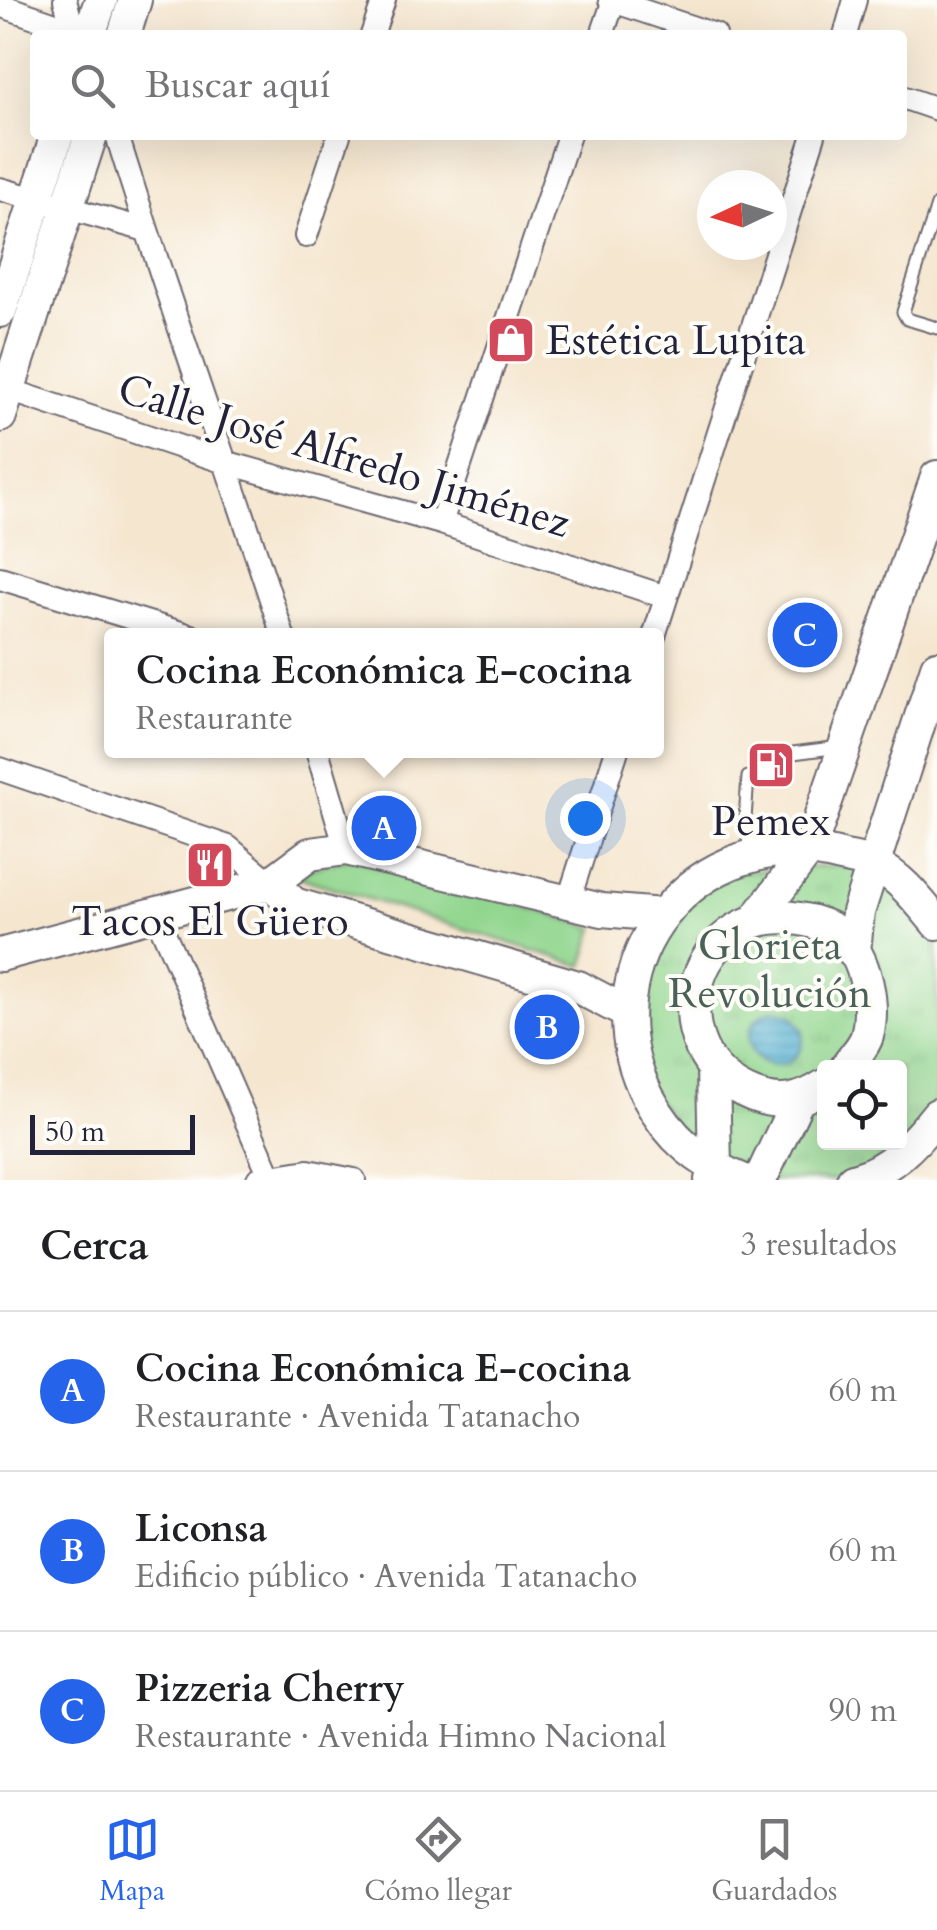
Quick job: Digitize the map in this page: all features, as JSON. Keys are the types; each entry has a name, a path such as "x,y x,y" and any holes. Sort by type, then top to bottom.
{"street":[{"path":"65,0 81,30"},
{"path":"85,30 101,0"},
{"path":"126,30 135,0"},
{"path":"374,30 384,0"},
{"path":"603,30 612,0 700,30"},
{"path":"846,30 855,0"},
{"path":"0,5 74,30"},
{"path":"907,99 937,108"},
{"path":"3,397 52,203 57,140"},
{"path":"0,311 52,203 88,140"},
{"path":"119,140 146,230 228,463 280,628"},
{"path":"306,236 337,140"},
{"path":"441,523 567,140"},
{"path":"656,628 812,140"},
{"path":"0,189 146,230"},
{"name":"Calle José Alfredo Jiménez","path":"3,397 441,523 666,596"},
{"path":"755,921 810,848 937,478"},
{"path":"0,578 165,628"},
{"path":"854,952 858,912 936,674"},
{"path":"320,758 346,849"},
{"path":"568,902 613,758"},
{"path":"0,769 228,847 294,904 578,987 626,1012"},
{"path":"722,1176 661,1123 634,1070 626,1012 639,955 662,915 707,873 751,854 810,848 874,864 910,890 937,923"},
{"path":"0,955 271,882 310,854 346,849 602,910 662,915"},
{"path":"155,912 265,1178 308,1171 354,1180"},
{"path":"811,1094 766,1100 736,1089 713,1068 698,1042 692,1013 696,983 708,956 729,935 755,921 786,916 815,922 842,936 865,976 869,1010 866,1038 851,1060"},
{"path":"713,1068 722,1176"},
{"path":"760,1180 811,1094"},
{"path":"853,1180 868,1176 915,1144 937,1115"}],"lane":[{"path":"937,206 903,312 907,318 937,328"},
{"path":"793,753 844,747"},
{"path":"748,777 745,818 751,854"}],"green space":[{"path":"360,855 595,928 583,966 301,878 308,869"},
{"name":"Glorieta Revolución","path":"872,864 937,923 937,1115 907,1138 907,1060 817,1060 817,1150 892,1150 853,1180 745,1180 704,1163 634,1070 639,955 707,873"}],"water":[{"path":"774,1010 792,1015 803,1030 795,1058 774,1065 755,1055 750,1031 763,1015"}],"place":[{"name":"Estética Lupita","path":"511,340"},
{"name":"Pizzeria Cherry","path":"805,635"},
{"name":"Pemex","path":"771,765"},
{"name":"Cocina Económica E-cocina","path":"384,828"},
{"name":"Tacos El Güero","path":"210,865"},
{"name":"Liconsa","path":"547,1027"}]}
